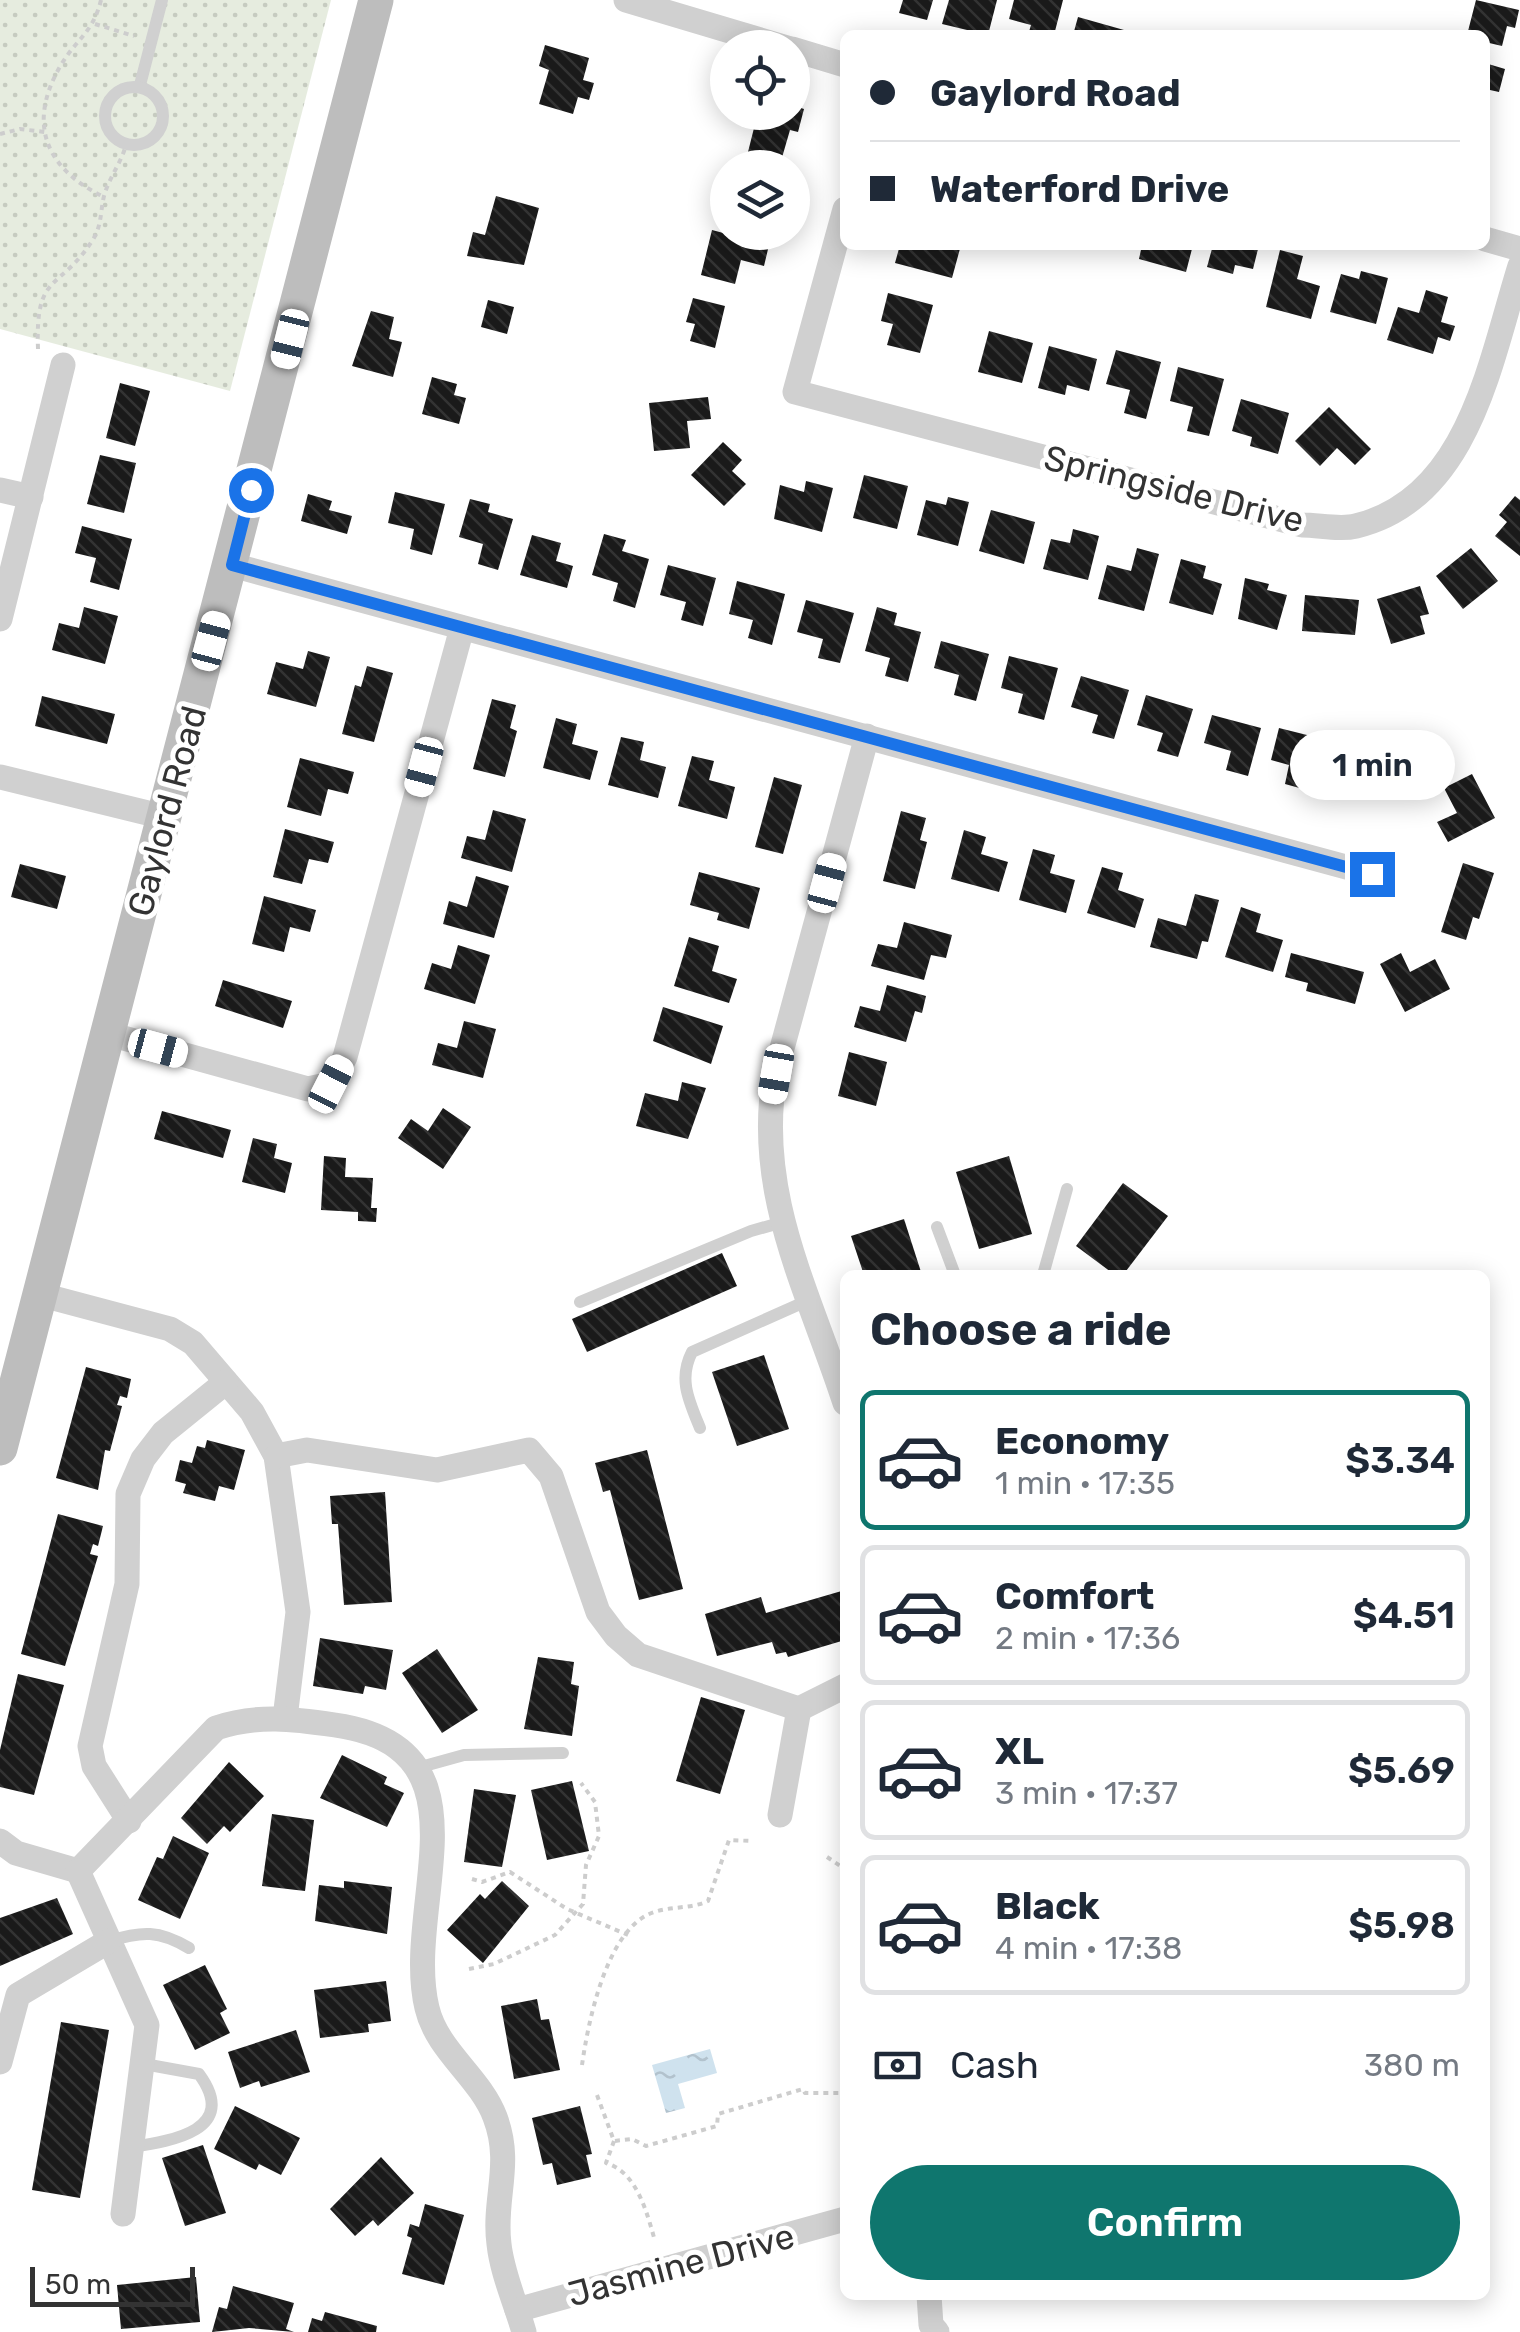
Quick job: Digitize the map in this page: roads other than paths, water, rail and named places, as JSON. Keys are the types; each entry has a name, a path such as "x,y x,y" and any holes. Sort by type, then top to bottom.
{"street":[{"name":"Gaylord Road","path":"0,1448 376,0"},
{"path":"626,0 728,30"},
{"path":"810,54 840,63"},
{"name":"Springside Drive","path":"840,227 796,392 1302,524 1354,527 1400,509 1436,478 1469,423 1520,266"},
{"path":"1490,241 1520,249"},
{"path":"0,619 63,364"},
{"path":"0,490 31,498"},
{"path":"232,565 1372,874"},
{"path":"109,1034 308,1089 331,1084 345,1058 462,628"},
{"path":"840,1383 782,1222 771,1176 768,1118 867,736"},
{"path":"0,777 164,817"},
{"path":"42,1294 170,1329 192,1343 252,1412 276,1456 298,1612 285,1718"},
{"path":"129,1821 94,1766 90,1746 126,1584 128,1494 143,1459 162,1433 226,1382"},
{"path":"276,1456 308,1450 437,1470 529,1450 551,1476 598,1612 616,1636 638,1655 800,1709 840,1689"},
{"path":"780,1815 800,1709"},
{"path":"78,1871 216,1728 243,1718 285,1718 388,1738 430,1789 434,1827 420,1968 428,2012 443,2043 494,2114 506,2169 498,2246 520,2321"},
{"path":"5,1850 78,1871"},
{"path":"78,1871 148,2025 123,2214"},
{"path":"0,2062 18,1995 109,1941"},
{"name":"Jasmine Drive","path":"520,2321 840,2221"},
{"path":"929,2300 931,2326 937,2332"}],"lane":[{"path":"140,85 162,0"},
{"path":"140,85 158,102 164,116 161,132 146,143 126,144 106,129 104,109 117,90 140,85"},
{"path":"1044,1270 1068,1189"},
{"path":"580,1302 750,1231 782,1222"},
{"path":"937,1226 954,1270"},
{"path":"700,1428 686,1395 684,1368 692,1352 809,1300"},
{"path":"416,1768 464,1755 563,1754"},
{"path":"109,1941 141,1932 165,1934 189,1948"},
{"path":"132,2146 196,2132 206,2123 212,2105 210,2088 200,2074 144,2064"}],"water":[{"path":"710,2049 717,2073 678,2084 685,2108 666,2113 652,2065"}]}
